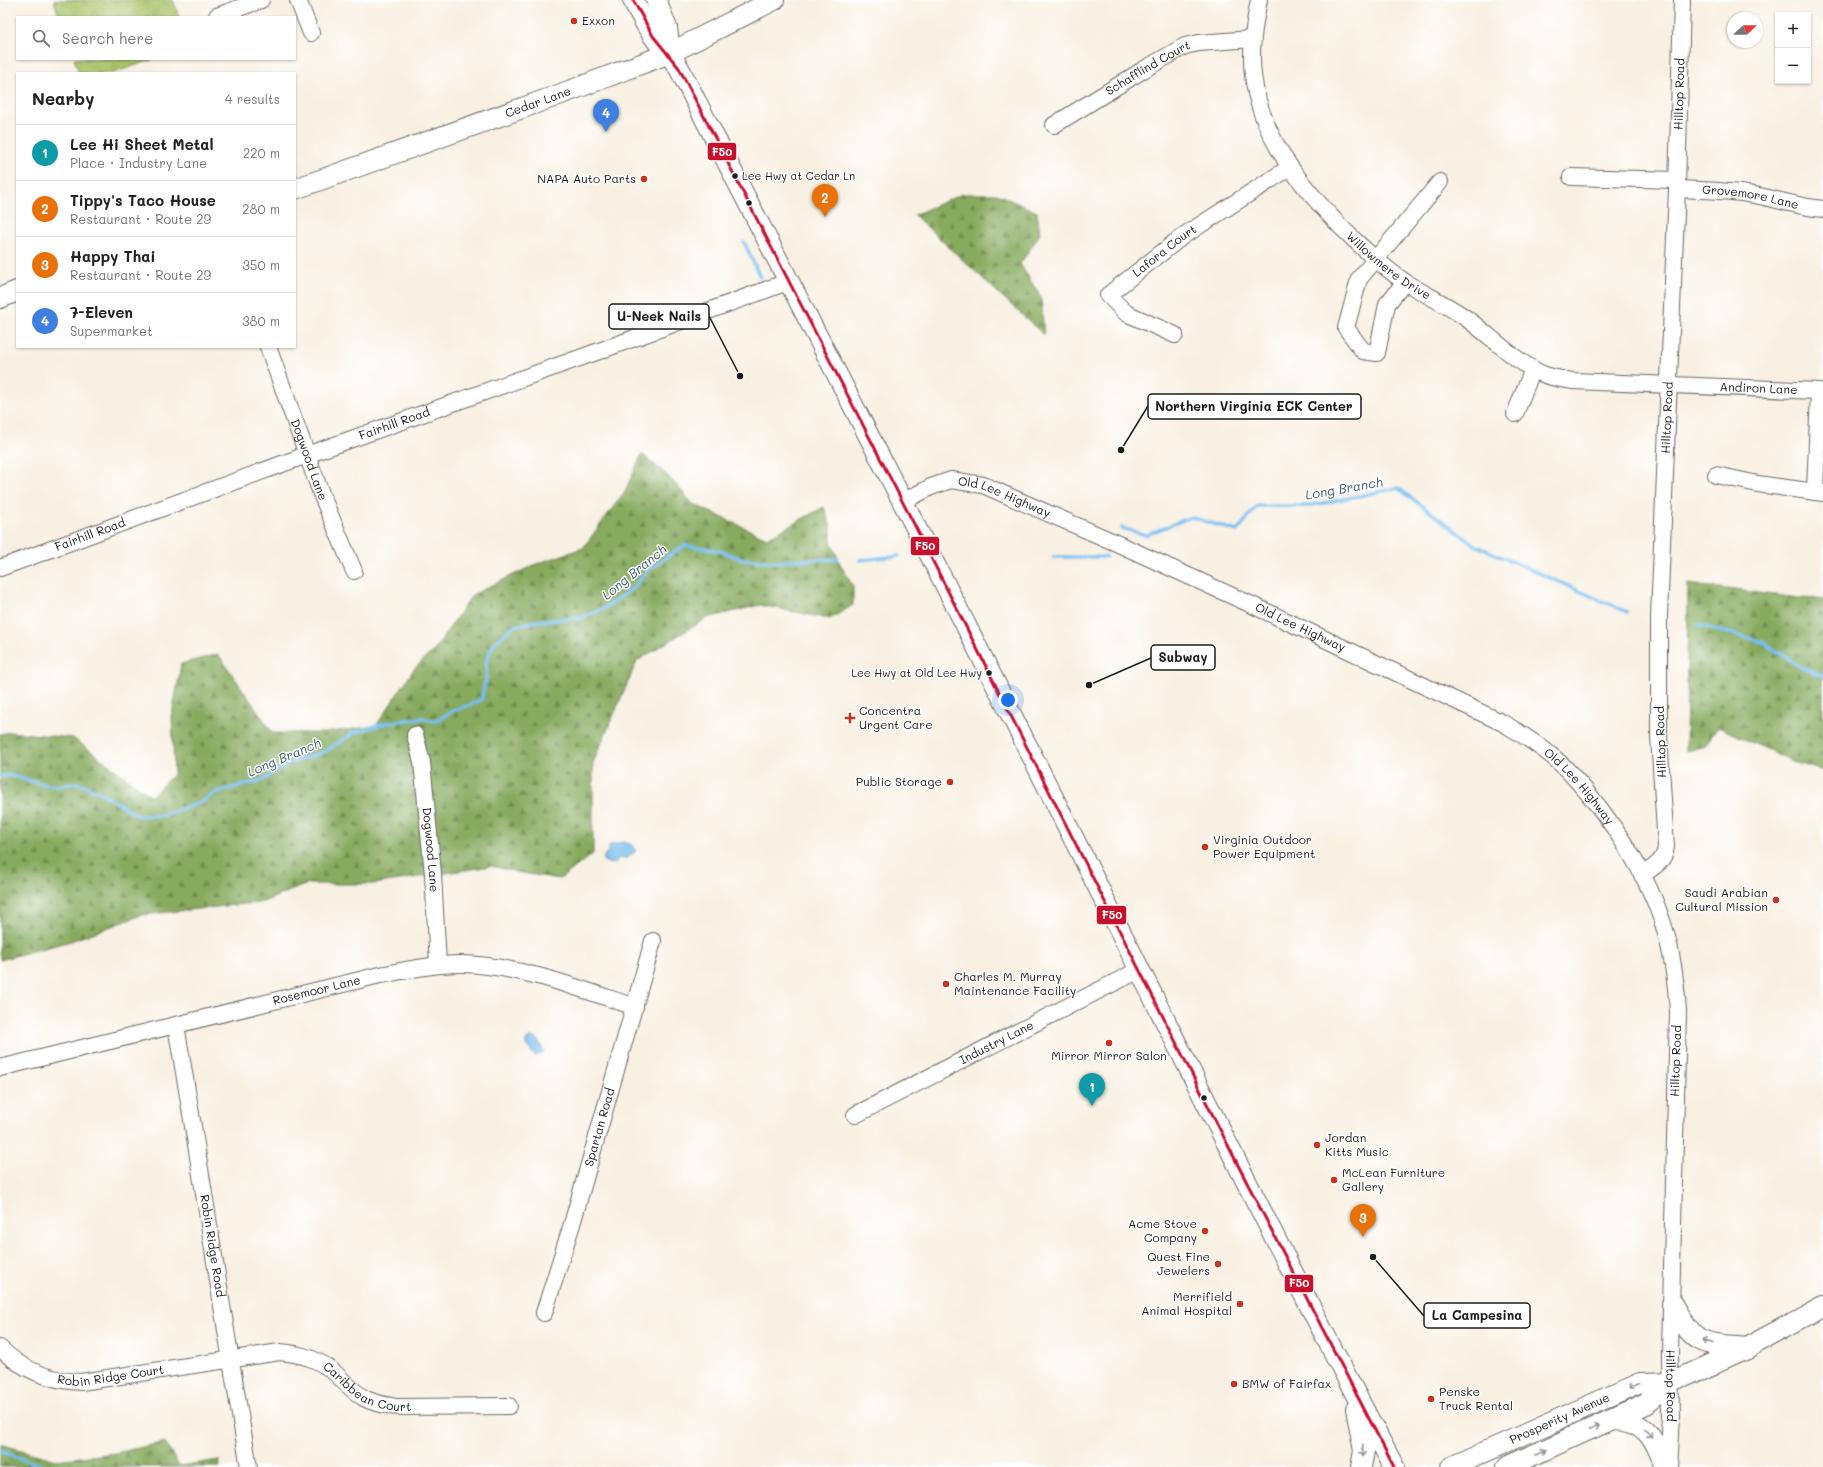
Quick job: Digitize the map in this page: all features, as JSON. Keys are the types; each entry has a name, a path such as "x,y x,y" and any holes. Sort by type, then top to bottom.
{"main road":[{"path":"633,0 646,25 657,41 670,53 790,281 994,680 1139,970 1351,1386 1394,1467"},
{"path":"656,0 667,28 670,53"},
{"name":"Cedar Lane","path":"296,190 670,53 774,0"},
{"path":"0,298 16,291"},
{"path":"1672,1304 1688,1329 1698,1338 1715,1344 1747,1348"},
{"name":"Prosperity Avenue","path":"1507,1467 1646,1404 1672,1382 1747,1348 1823,1307"},
{"name":"Prosperity Avenue","path":"1451,1467 1640,1383 1672,1382"},
{"path":"1351,1386 1363,1440 1361,1467"},
{"path":"1614,1419 1632,1422 1644,1429 1655,1443 1666,1467"}],"street":[{"path":"217,16 261,0"},
{"path":"298,0 311,33"},
{"name":"Willowmere Drive","path":"1259,0 1252,39 1253,76 1258,99 1265,120 1289,168 1318,203 1376,260 1405,282 1461,315 1522,362 1553,378 1572,381 1668,385"},
{"name":"Hilltop Road","path":"1666,1467 1672,1382 1670,1353 1678,1011 1676,986 1665,928 1642,875 1660,862 1664,857 1666,847 1659,736 1660,610 1677,185 1682,0"},
{"name":"Schafflind Court","path":"1054,125 1185,46 1199,43 1252,39"},
{"name":"Lafora Court","path":"1175,335 1126,313 1108,295 1183,236 1289,168"},
{"name":"Grovemore Lane","path":"1571,178 1677,185 1732,191 1768,198 1797,206 1823,209"},
{"path":"1405,282 1387,304 1377,353 1363,351 1346,328 1359,279 1440,182"},
{"name":"Fairhill Road","path":"0,568 306,455 602,350 790,281"},
{"name":"Dogwood Lane","path":"268,348 306,455 342,546 354,572"},
{"path":"1515,414 1533,369"},
{"name":"Andiron Lane","path":"1668,385 1819,391 1819,492"},
{"path":"1716,475 1758,484 1819,492"},
{"name":"Old Lee Highway","path":"902,502 930,487 951,480 983,485 1114,542 1270,613 1499,720 1524,735 1557,760 1572,774 1611,825 1642,875"},
{"name":"Dogwood Lane","path":"415,735 422,762 433,874 438,965"},
{"name":"Spartan Road","path":"544,1313 572,1224 653,941"},
{"name":"Rosemoor Lane","path":"0,1068 380,976 438,965 462,964 483,966 523,974 635,1007"},
{"name":"Industry Lane","path":"855,1115 1139,970"},
{"name":"Robin Ridge Road","path":"176,1026 249,1467"},
{"name":"Robin Ridge Court","path":"0,1348 14,1360 36,1373 52,1378 74,1381 93,1381 230,1359"},
{"name":"Caribbean Court","path":"230,1359 280,1352 300,1354 318,1361 335,1372 348,1386 364,1398 379,1404 397,1407 509,1406"}],"green space":[{"path":"54,0 173,0 179,16 59,16"},
{"path":"74,60 151,60 116,72 79,72"},
{"path":"962,194 997,194 1037,212 1040,234 1020,264 1041,297 1044,335 914,215"},
{"path":"642,454 669,477 693,504 767,538 824,507 831,527 831,541 841,566 853,586 853,605 830,619 760,605 707,618 637,661 593,763 593,854 560,879 521,873 492,866 373,884 307,884 263,902 142,915 71,941 0,960 0,734 10,732 73,738 151,796 174,774 172,715 181,664 218,654 273,733 323,733 376,726 414,669 435,649 472,595 536,564 583,548 625,491"},
{"path":"1688,584 1799,598 1823,599 1823,771 1797,763 1718,727 1704,747 1686,751"},
{"path":"165,1442 179,1466 219,1460 220,1467 0,1467 0,1444 56,1460 115,1453"}],"water":[{"path":"624,842 635,848 635,852 627,858 619,858 615,863 611,864 604,861 604,856 610,845"},
{"path":"531,1037 538,1040 544,1053 535,1056 526,1045 526,1041"}],"waterway":[{"path":"744,242 760,277"},
{"name":"Long Branch","path":"1122,528 1146,535 1191,517 1237,531 1257,506 1308,506 1398,488 1475,545 1627,612"},
{"name":"Long Branch","path":"0,777 8,775 56,786 78,783 101,793 139,816 163,815 202,802 217,792 263,780 285,765 326,751 353,733 386,723 413,719 422,718 436,721 451,712 481,700 486,679 487,659 494,643 514,626 536,621 581,618 606,607 632,589 649,569 685,545 720,551 742,559 777,562 838,559"},
{"name":"Long Branch","path":"860,560 899,556"},
{"name":"Long Branch","path":"1053,557 1106,557"},
{"name":"Long Branch","path":"1698,625 1763,642 1804,669 1823,675"},
{"path":"0,1451 45,1467"}],"transit line":[{"name":"F50","path":"633,0 653,36 679,68 915,526 1242,1173 1394,1467"}],"place":[{"name":"Exxon","path":"574,21"},
{"name":"7-Eleven","path":"606,132"},
{"name":"Lee Hwy at Cedar Ln","path":"735,176"},
{"name":"NAPA Auto Parts","path":"644,179"},
{"name":"Tippy's Taco House","path":"825,217"},
{"name":"U-Neek Nails","path":"740,376"},
{"name":"Northern Virginia ECK Center","path":"1121,450"},
{"name":"Lee Hwy at Old Lee Hwy","path":"989,673"},
{"name":"Subway","path":"1089,685"},
{"name":"Concentra Urgent Care","path":"850,718"},
{"name":"Public Storage","path":"950,782"},
{"name":"Virginia Outdoor Power Equipment","path":"1205,847"},
{"name":"Saudi Arabian Cultural Mission","path":"1776,900"},
{"name":"Charles M. Murray Maintenance Facility","path":"946,984"},
{"name":"Mirror Mirror Salon","path":"1109,1043"},
{"name":"Lee Hi Sheet Metal","path":"1092,1106"},
{"name":"Jordan Kitts Music","path":"1317,1145"},
{"name":"McLean Furniture Gallery","path":"1334,1180"},
{"name":"Acme Stove Company","path":"1205,1231"},
{"name":"Happy Thai","path":"1363,1237"},
{"name":"La Campesina","path":"1373,1257"},
{"name":"Quest Fine Jewelers","path":"1218,1264"},
{"name":"Merrifield Animal Hospital","path":"1240,1304"},
{"name":"BMW of Fairfax","path":"1234,1384"},
{"name":"Penske Truck Rental","path":"1431,1399"}]}
